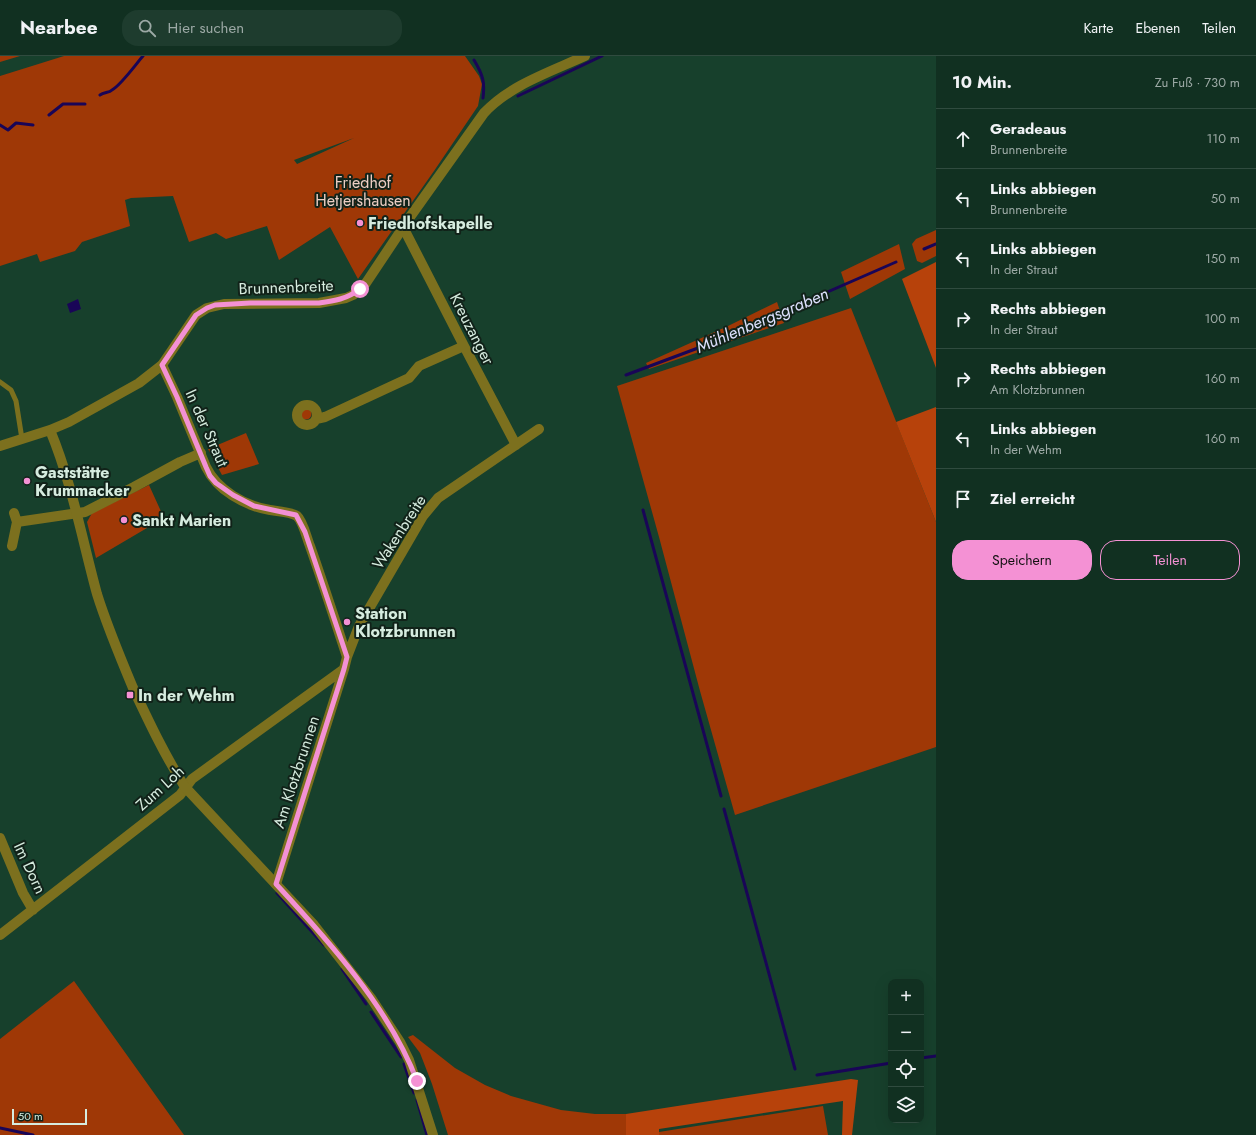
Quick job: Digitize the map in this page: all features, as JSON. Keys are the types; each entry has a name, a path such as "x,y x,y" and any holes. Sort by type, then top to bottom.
{"street":[{"name":"Brunnenbreite","path":"0,446 50,430 69,422 139,383 162,365 196,315 207,308 220,305 250,303 319,303 334,301 353,295 366,283 403,227 484,113 494,102 522,86 585,56"},
{"name":"Kreuzanger","path":"403,227 516,445"},
{"path":"316,419 325,417 409,378 419,366 464,346"},
{"name":"In der Straut","path":"162,365 210,476 216,483 233,495 254,506 296,515 305,532 347,657"},
{"name":"Wakenbreite","path":"344,669 359,626 423,516 438,498 539,429"},
{"path":"50,430 64,466 98,594 120,656 153,729 176,773 185,787 314,925 371,998 409,1060 433,1135"},
{"path":"12,546 15,517 77,514 85,512 180,462 201,453"},
{"name":"Zum Loh","path":"0,935 180,795 192,779 344,669"},
{"name":"Am Klotzbrunnen","path":"276,884 344,669"},
{"name":"Im Dorn","path":"0,838 4,860 33,910"}],"lane":[{"path":"0,382 11,390 16,401 22,439"}],"green space":[{"path":"0,56 20,56 0,62"},
{"name":"Friedhof Hetjershausen","path":"64,56 465,56 479,76 482,84 478,106 358,279 330,227 279,260 267,226 226,239 216,233 189,242 173,196 131,198 125,200 130,226 82,242 75,251 40,262 37,254 0,266 0,76","holes":["354,138 297,164 294,160"]},
{"path":"936,230 936,256 922,263 917,261 912,244 916,239"},
{"path":"899,244 905,269 850,299 841,272"},
{"path":"777,302 784,323 649,369 646,363 728,326"},
{"path":"851,308 936,522 936,747 735,815 617,386"},
{"path":"306,408 310,410 312,414 310,418 306,420 302,418 300,414 302,410"},
{"path":"246,433 259,464 222,475 208,449"},
{"name":"Sankt Marien","path":"149,485 164,518 96,558 87,522 92,513"},
{"path":"74,981 184,1135 0,1135 0,1039"},
{"path":"413,1035 455,1068 485,1085 511,1096 561,1110 595,1114 626,1114 626,1135 448,1135 432,1084 420,1053 408,1037"},
{"path":"823,1106 828,1135 659,1135 659,1132"}],"shaded area":[{"path":"936,262 936,368 902,279"},
{"path":"78,299 81,309 70,313 67,304"},
{"path":"936,407 936,522 896,422"},
{"path":"851,1079 858,1080 852,1135 842,1135 843,1101 659,1129 659,1135 626,1135 626,1114"}],"waterway":[{"path":"100,95 109,92 116,87 143,56"},
{"path":"518,96 602,56"},
{"path":"474,60 483,79 483,98"},
{"path":"49,115 63,104 85,104"},
{"path":"0,125 8,130 16,123 33,125"},
{"name":"Mühlenbergsgraben","path":"924,249 936,244"},
{"name":"Mühlenbergsgraben","path":"626,375 706,345 896,262"},
{"path":"643,510 721,796"},
{"path":"724,809 795,1069"},
{"path":"277,893 324,945"},
{"path":"342,969 366,1004"},
{"path":"371,1012 401,1057"},
{"path":"924,1058 936,1056"},
{"path":"817,1075 888,1063"},
{"path":"404,1064 414,1093"},
{"path":"417,1100 427,1135"},
{"path":"0,1128 33,1135"}],"place":[{"name":"Friedhofskapelle","path":"360,223"},
{"name":"Gaststätte Krummacker","path":"27,481"},
{"name":"Sankt Marien","path":"124,520"},
{"name":"Station Klotzbrunnen","path":"347,622"},
{"name":"In der Wehm","path":"130,695"}],"route":[{"path":"360,289 353,295 346,298 319,303 224,304 207,308 200,311 196,315 185,329 162,365 210,476 224,489 254,506 296,515 305,532 347,657 276,884 314,925 371,998 400,1042 417,1081"}]}
